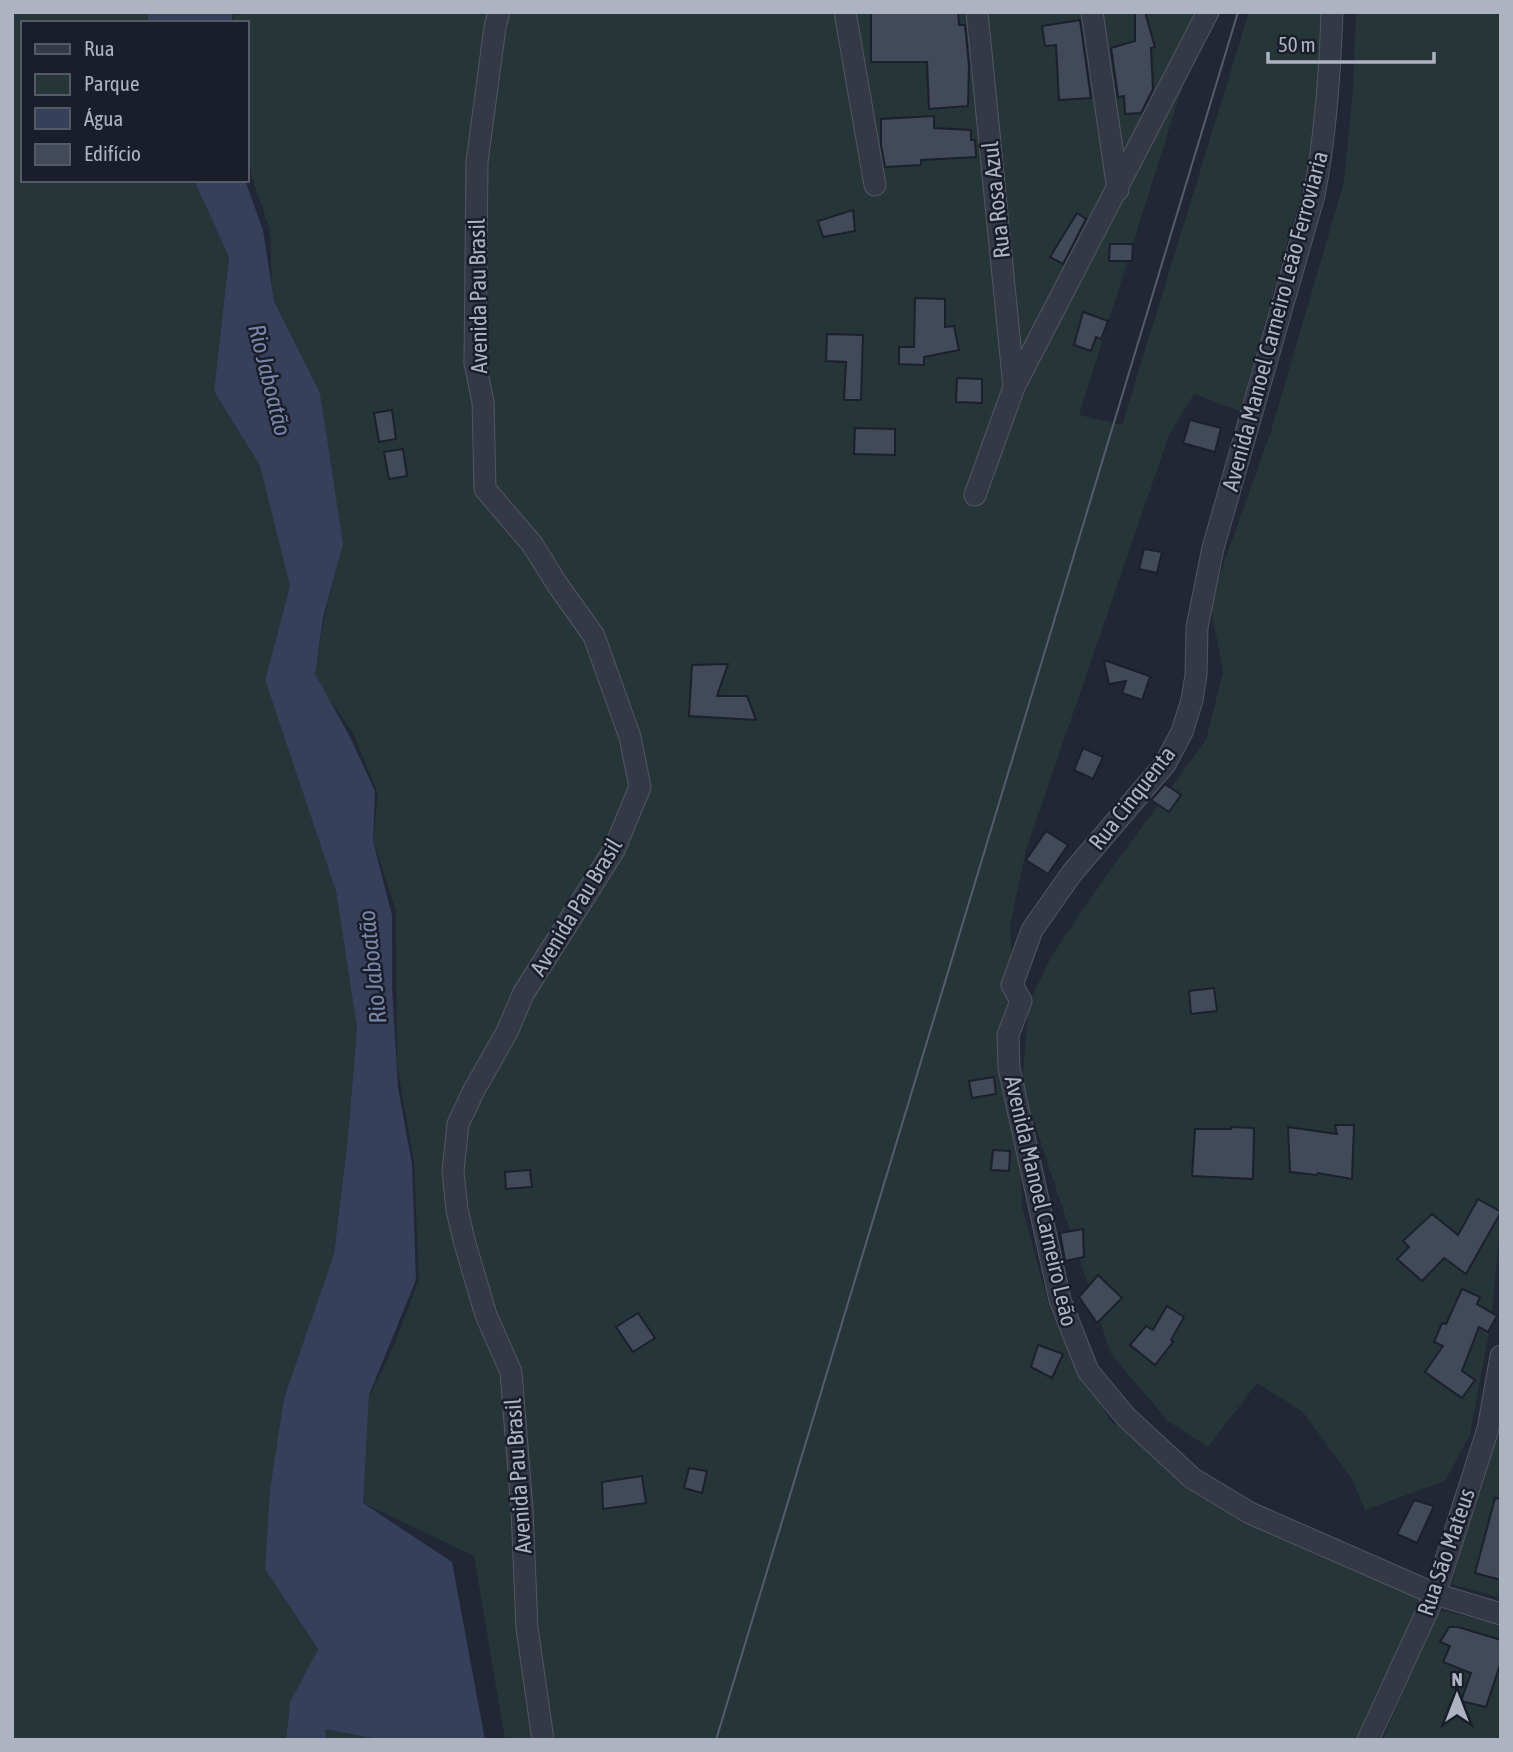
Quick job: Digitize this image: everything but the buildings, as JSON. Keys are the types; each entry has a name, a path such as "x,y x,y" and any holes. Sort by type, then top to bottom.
{"street":[{"name":"Avenida Pau Brasil","path":"499,12 477,162 475,363 483,402 485,489 531,544 594,636 630,737 640,787 614,850 523,993 507,1032 474,1090 458,1124 453,1171 457,1210 465,1244 486,1315 511,1372 522,1509 527,1628 543,1740"},
{"path":"845,12 875,185"},
{"name":"Rua Rosa Azul","path":"977,12 1014,387"},
{"path":"1092,12 1118,190"},
{"path":"975,495 1014,387 1208,12"},
{"name":"Avenida Manoel Carneiro Leão Ferroviaria","path":"1197,627 1213,548 1314,195 1328,103 1332,12"},
{"name":"Rua Cinquenta","path":"1023,952 1032,930 1072,873 1165,764 1182,732 1192,700 1196,675 1197,627"},
{"name":"Avenida Manoel Carneiro Leão","path":"1023,952 1012,985 1021,1000 1007,1035 1009,1068 1060,1300 1088,1371 1126,1417 1192,1478 1279,1527 1435,1594"},
{"name":"Rua São Mateus","path":"1368,1740 1435,1594 1494,1430 1501,1356"},
{"path":"1435,1594 1501,1614"}],"green space":[{"path":"12,12 147,12 149,21 21,21 21,182 195,182 229,257 214,391 260,466 290,586 265,680 336,891 357,1028 334,1254 284,1398 265,1569 318,1649 290,1702 286,1740 12,1740"},
{"path":"233,12 1206,12 1079,415 1122,425 1249,12 1322,12 1320,87 1304,184 1240,411 1194,394 1169,435 1026,850 1010,925 1022,1207 1050,1310 1110,1421 1270,1522 1435,1594 1368,1740 505,1740 474,1556 359,1501 369,1397 394,1345 419,1279 414,1163 397,1064 396,911 373,840 378,794 353,733 313,676 342,545 320,395 272,295 270,230 252,177 248,155 248,21 233,21"},
{"path":"1356,12 1501,12 1501,1216 1491,1321 1470,1435 1445,1481 1365,1510 1352,1479 1303,1412 1257,1383 1208,1447 1168,1421 1111,1354 1022,1086 1029,1003 1052,955 1108,873 1206,740 1223,672 1210,602 1271,431 1344,182 1353,89"},
{"path":"1492,1435 1501,1436 1501,1598 1452,1584"},
{"path":"1436,1609 1501,1625 1501,1740 1383,1740"},
{"path":"324,1728 383,1740 326,1740"}],"water":[{"path":"147,12 232,12 232,21 149,21"},
{"name":"Rio Jaboatão","path":"195,182 246,182 263,230 274,301 320,393 343,544 323,618 315,674 349,735 375,791 373,841 392,915 392,987 398,1087 412,1164 416,1280 369,1395 363,1503 452,1562 485,1740 383,1740 325,1729 326,1740 286,1740 290,1702 318,1649 265,1569 270,1490 284,1398 334,1254 357,1028 336,891 265,680 290,586 260,466 214,391 229,257"}],"tram line":[{"path":"716,1740 1238,12"}]}
